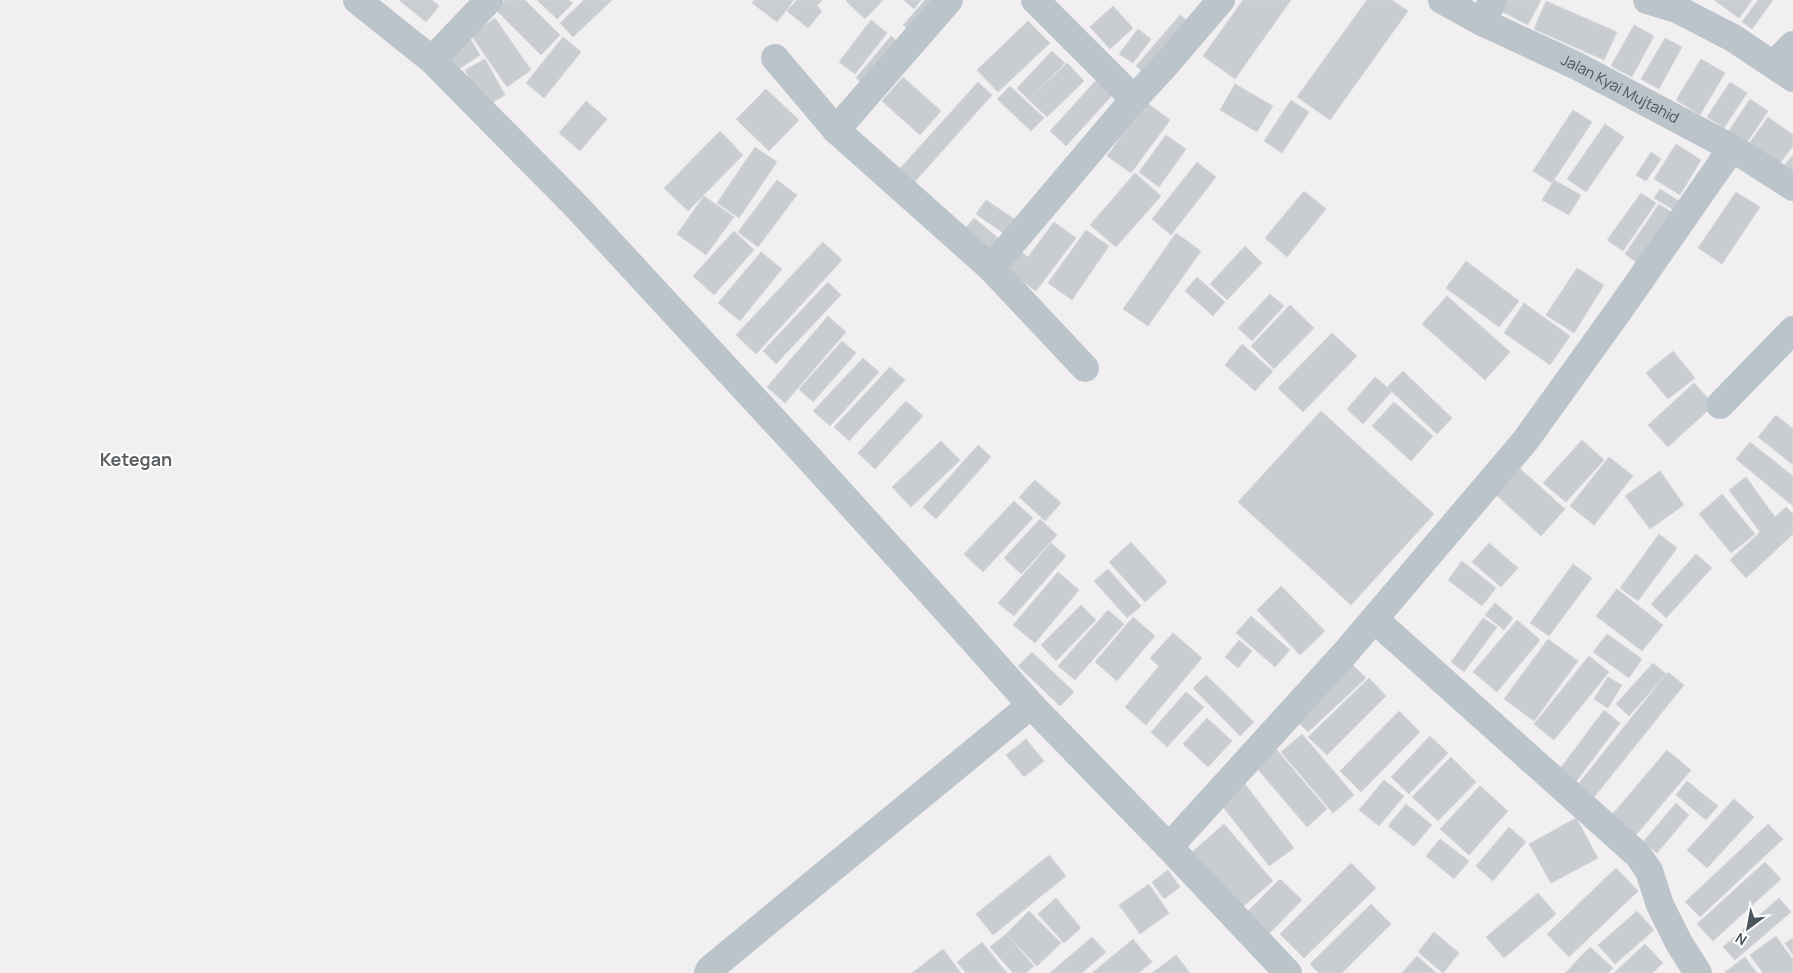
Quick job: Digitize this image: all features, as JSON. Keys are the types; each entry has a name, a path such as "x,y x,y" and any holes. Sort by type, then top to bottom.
{"street":[{"path":"357,0 432,60 577,207 960,624 1031,706 1169,847 1288,973"},
{"path":"432,60 489,0"},
{"path":"836,130 949,0"},
{"path":"1035,0 1134,99"},
{"path":"991,268 1134,99 1221,0"},
{"name":"Jalan Kyai Mujtahid","path":"1442,0 1488,10 1577,66 1732,148 1793,187"},
{"path":"1647,0 1677,9 1733,38 1783,71 1793,45"},
{"path":"775,58 836,130 991,268 1086,368"},
{"path":"1169,847 1374,619 1525,441 1732,148"},
{"path":"1720,405 1793,330"},
{"path":"1374,619 1638,855 1649,871 1660,905 1679,943 1698,973"},
{"path":"708,973 710,969 1031,706"}],"building":[{"path":"399,0 432,0 439,6 426,22"},
{"path":"505,0 525,0 560,35 541,55 495,9"},
{"path":"537,0 569,0 573,3 557,19"},
{"path":"584,0 612,0 573,37 560,23"},
{"path":"754,0 794,0 777,22 752,3"},
{"path":"797,0 822,0 817,6 822,11 808,28 787,11"},
{"path":"847,0 883,0 865,19"},
{"path":"904,0 921,0 914,9"},
{"path":"925,0 941,0 912,33 903,25"},
{"path":"1243,0 1291,0 1235,79 1203,56"},
{"path":"1367,0 1392,0 1408,11 1330,120 1297,97"},
{"path":"1497,0 1541,0 1528,25 1493,7"},
{"path":"1714,0 1752,0 1739,18"},
{"path":"1758,0 1773,0 1752,29 1742,22"},
{"path":"1546,1 1617,32 1604,60 1534,29"},
{"path":"1113,6 1133,28 1110,49 1090,27"},
{"path":"1180,15 1191,24 1146,74 1136,66"},
{"path":"495,18 531,70 507,87 471,35"},
{"path":"871,20 887,33 855,74 839,62"},
{"path":"1028,21 1050,43 998,92 977,70"},
{"path":"1634,25 1654,36 1632,77 1611,66"},
{"path":"1138,29 1151,39 1133,63 1119,54"},
{"path":"891,36 903,47 869,89 856,78"},
{"path":"563,37 581,52 544,98 526,83"},
{"path":"1665,38 1682,47 1659,89 1641,79"},
{"path":"471,40 480,55 456,71 446,56"},
{"path":"1052,51 1065,63 1029,100 1017,88"},
{"path":"485,59 505,95 485,107 465,70"},
{"path":"1701,59 1725,73 1700,115 1676,100"},
{"path":"1067,63 1084,81 1047,117 1029,100"},
{"path":"1100,76 1116,91 1066,146 1050,131"},
{"path":"903,77 941,111 920,135 882,101"},
{"path":"978,82 992,95 911,186 896,173"},
{"path":"1730,82 1747,93 1724,128 1707,117"},
{"path":"1235,84 1273,106 1257,132 1220,110"},
{"path":"1010,86 1044,118 1031,131 997,99"},
{"path":"766,89 799,120 769,151 736,119"},
{"path":"1750,99 1768,111 1746,144 1728,132"},
{"path":"1291,100 1309,112 1282,153 1264,141"},
{"path":"586,101 607,119 580,151 559,133"},
{"path":"1146,102 1170,120 1131,173 1107,156"},
{"path":"1573,110 1592,122 1552,183 1533,171"},
{"path":"1768,117 1793,135 1793,146 1778,166 1748,145"},
{"path":"1605,124 1624,137 1586,192 1567,179"},
{"path":"720,131 743,155 688,211 664,188"},
{"path":"1166,135 1186,149 1159,187 1139,172"},
{"path":"1676,144 1701,160 1680,195 1654,179"},
{"path":"755,147 777,162 739,218 717,203"},
{"path":"1651,152 1661,159 1646,181 1636,175"},
{"path":"1793,155 1793,178 1781,169"},
{"path":"1197,162 1216,177 1171,235 1152,219"},
{"path":"1135,173 1161,196 1116,247 1090,225"},
{"path":"777,180 797,195 758,247 738,232"},
{"path":"1554,180 1581,195 1569,215 1542,200"},
{"path":"1660,189 1682,203 1677,212 1654,198"},
{"path":"1304,191 1326,209 1287,257 1265,238"},
{"path":"1736,192 1760,207 1722,264 1698,248"},
{"path":"1641,193 1656,203 1623,251 1607,240"},
{"path":"704,196 734,217 706,255 677,234"},
{"path":"986,200 1019,222 1009,237 976,214"},
{"path":"1659,204 1673,213 1639,264 1625,254"},
{"path":"974,218 1004,243 989,261 959,236"},
{"path":"1054,222 1076,238 1036,291 998,264 1011,245 1028,257"},
{"path":"1086,230 1109,246 1072,300 1048,283"},
{"path":"734,231 754,250 714,295 693,276"},
{"path":"1176,233 1201,251 1148,326 1123,309"},
{"path":"823,242 842,260 756,354 736,335"},
{"path":"1245,246 1262,263 1227,300 1210,284"},
{"path":"761,252 782,269 740,321 718,303"},
{"path":"1466,261 1519,301 1499,327 1446,288"},
{"path":"1577,268 1604,285 1574,333 1546,315"},
{"path":"1197,277 1225,302 1213,316 1185,291"},
{"path":"828,282 841,295 776,364 763,351"},
{"path":"1270,294 1284,306 1252,341 1238,328"},
{"path":"1447,296 1510,352 1485,380 1422,324"},
{"path":"1524,303 1570,336 1550,365 1504,333"},
{"path":"1290,305 1314,328 1274,369 1251,346"},
{"path":"828,316 846,332 785,403 767,387"},
{"path":"1332,333 1357,356 1303,412 1278,388"},
{"path":"842,341 856,353 813,402 799,389"},
{"path":"1242,344 1273,371 1255,391 1225,365"},
{"path":"1673,351 1695,378 1668,399 1646,373"},
{"path":"863,358 879,372 830,426 813,411"},
{"path":"890,367 905,380 849,441 834,427"},
{"path":"1403,371 1452,418 1437,434 1387,387"},
{"path":"1375,377 1392,391 1363,424 1347,409"},
{"path":"1694,383 1714,405 1668,447 1648,425"},
{"path":"906,401 923,416 875,469 858,453"},
{"path":"1394,402 1433,436 1411,461 1372,426"},
{"path":"1321,411 1434,514 1351,605 1238,502"},
{"path":"1776,415 1793,429 1793,465 1758,437"},
{"path":"1582,440 1604,460 1566,502 1543,483"},
{"path":"941,441 960,460 911,507 892,487"},
{"path":"1750,442 1793,476 1793,506 1736,459"},
{"path":"978,445 991,457 936,519 923,507"},
{"path":"1609,457 1633,476 1594,525 1570,506"},
{"path":"1516,465 1565,509 1541,536 1492,491"},
{"path":"1660,471 1684,505 1650,529 1625,496"},
{"path":"1746,477 1775,517 1786,507 1793,514 1793,534 1746,578 1730,560 1760,532 1729,490"},
{"path":"1035,480 1061,503 1045,521 1019,497"},
{"path":"1722,494 1755,534 1731,553 1699,514"},
{"path":"1014,501 1033,518 983,572 964,554"},
{"path":"1040,519 1057,535 1021,574 1004,558"},
{"path":"1659,534 1677,548 1638,601 1620,588"},
{"path":"1131,542 1167,582 1145,602 1109,562"},
{"path":"1051,543 1066,556 1014,616 998,603"},
{"path":"1489,543 1518,568 1501,587 1472,562"},
{"path":"1696,554 1712,568 1666,618 1651,604"},
{"path":"1462,561 1496,588 1482,606 1448,580"},
{"path":"1573,564 1592,578 1549,636 1530,623"},
{"path":"1108,569 1141,606 1127,618 1094,581"},
{"path":"1058,572 1079,590 1035,643 1013,625"},
{"path":"1281,586 1325,631 1300,655 1257,610"},
{"path":"1617,589 1663,625 1642,651 1596,616"},
{"path":"1495,603 1513,618 1504,630 1485,615"},
{"path":"1081,605 1096,620 1056,661 1041,645"},
{"path":"1108,610 1124,624 1075,680 1058,666"},
{"path":"1251,616 1290,650 1275,667 1236,633"},
{"path":"1133,617 1155,636 1117,681 1095,662"},
{"path":"1483,618 1497,627 1464,672 1451,662"},
{"path":"1517,620 1540,640 1497,692 1473,672"},
{"path":"1173,633 1202,658 1146,725 1125,707 1159,666 1150,658"},
{"path":"1607,634 1642,659 1629,678 1593,652"},
{"path":"1548,639 1578,661 1534,721 1504,699"},
{"path":"1239,640 1252,651 1238,668 1225,657"},
{"path":"1032,652 1074,692 1060,706 1018,666"},
{"path":"1589,656 1609,672 1554,740 1534,724"},
{"path":"1351,663 1366,678 1308,732 1293,717"},
{"path":"1653,663 1666,674 1629,716 1616,704"},
{"path":"1668,672 1684,685 1587,806 1571,793"},
{"path":"1206,675 1254,722 1240,736 1193,688"},
{"path":"1608,677 1622,685 1608,708 1594,699"},
{"path":"1369,678 1386,696 1327,755 1308,737"},
{"path":"1186,692 1204,707 1167,747 1151,732"},
{"path":"1604,710 1620,723 1572,787 1556,774"},
{"path":"1399,711 1420,732 1361,792 1340,771"},
{"path":"1207,718 1232,741 1208,767 1183,744"},
{"path":"1302,734 1354,795 1333,813 1281,752"},
{"path":"1430,736 1448,753 1409,794 1391,777"},
{"path":"1026,739 1044,761 1024,777 1006,755"},
{"path":"1276,749 1327,809 1307,827 1255,766"},
{"path":"1667,750 1691,770 1635,836 1611,816"},
{"path":"1451,757 1476,782 1438,821 1412,797"},
{"path":"1384,780 1404,796 1379,826 1359,810"},
{"path":"1687,781 1718,806 1706,820 1676,795"},
{"path":"1245,784 1294,848 1269,866 1220,803"},
{"path":"1480,786 1508,811 1469,855 1440,829"},
{"path":"1734,799 1754,817 1707,868 1687,850"},
{"path":"1676,803 1689,815 1657,853 1643,842"},
{"path":"1406,804 1432,825 1414,846 1388,826"},
{"path":"1576,818 1598,858 1551,883 1529,844"},
{"path":"1224,824 1273,881 1240,909 1192,852"},
{"path":"1768,824 1783,839 1700,917 1685,902"},
{"path":"1509,827 1526,842 1493,881 1476,866"},
{"path":"1440,839 1469,861 1454,879 1426,856"},
{"path":"1049,855 1066,876 993,935 976,914"},
{"path":"1765,862 1781,879 1713,941 1697,924"},
{"path":"1351,863 1376,888 1304,958 1280,934"},
{"path":"1616,868 1638,891 1569,957 1547,934"},
{"path":"1168,870 1180,887 1164,899 1152,882"},
{"path":"1280,879 1302,900 1265,938 1243,916"},
{"path":"1149,884 1169,913 1140,934 1119,905"},
{"path":"1538,893 1556,914 1504,958 1486,937"},
{"path":"1056,898 1081,928 1064,943 1038,914"},
{"path":"1779,898 1791,912 1735,960 1723,947"},
{"path":"1371,904 1391,924 1342,973 1319,973 1310,964"},
{"path":"1029,911 1061,943 1037,966 1006,934"},
{"path":"1637,911 1654,930 1615,964 1598,945"},
{"path":"1434,932 1459,953 1443,973 1418,952"},
{"path":"1006,934 1034,966 1026,973 1013,973 990,947"},
{"path":"1776,936 1793,960 1793,973 1763,973 1750,955"},
{"path":"1092,937 1106,952 1082,973 1050,973"},
{"path":"1793,938 1793,955 1785,943"},
{"path":"1133,939 1152,962 1139,973 1092,973"},
{"path":"982,942 1007,973 966,973 957,962"},
{"path":"1645,944 1663,963 1652,973 1614,973"},
{"path":"1590,947 1613,968 1608,973 1565,973"},
{"path":"943,949 961,973 912,973"},
{"path":"1176,955 1190,973 1152,973"},
{"path":"1417,956 1436,973 1402,973"},
{"path":"1745,957 1757,973 1725,972"}],"district":[{"name":"Ketegan","path":"136,460"}]}
